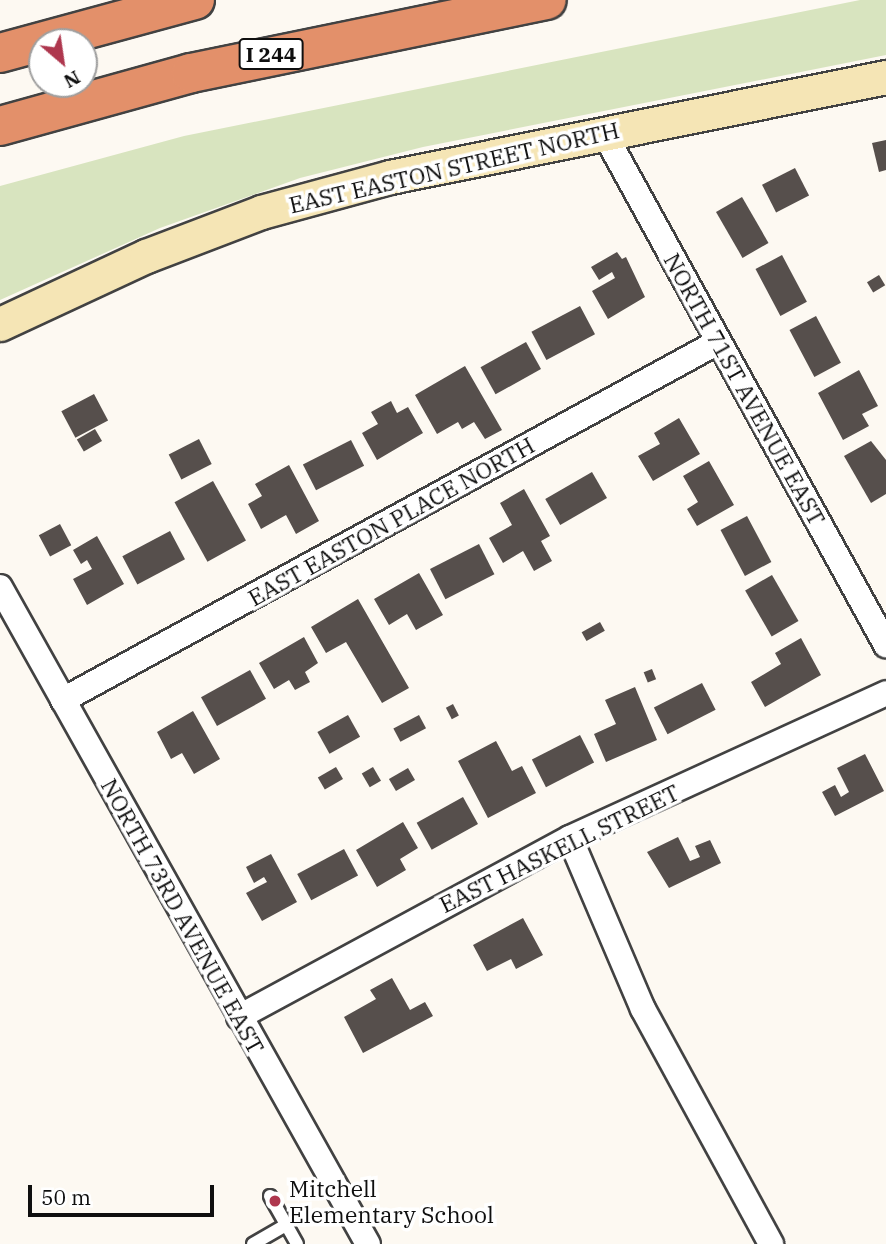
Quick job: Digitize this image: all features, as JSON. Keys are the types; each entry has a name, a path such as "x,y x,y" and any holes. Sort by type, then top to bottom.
{"highway":[{"path":"0,53 195,0"},
{"name":"I 244","path":"0,126 204,70 547,0"}],"street":[{"name":"EAST EASTON STREET NORTH","path":"0,324 146,256 261,212 390,177 886,77"},
{"name":"NORTH 71ST AVENUE EAST","path":"604,133 886,645"},
{"name":"EAST EASTON PLACE NORTH","path":"64,700 718,342"},
{"name":"NORTH 73RD AVENUE EAST","path":"0,587 368,1244"},
{"name":"EAST HASKELL STREET","path":"239,1017 570,838 886,693"},
{"path":"570,838 643,1009 771,1244"}],"lane":[{"path":"270,1196 297,1244"},
{"path":"253,1244 286,1225"}],"green space":[{"path":"860,0 886,0 886,55 423,147 300,178 160,228 0,300 0,186 184,136"}],"building":[{"path":"886,140 886,170 879,172 872,143"},
{"path":"795,168 809,196 776,212 762,185"},
{"path":"742,197 768,243 743,258 716,212"},
{"path":"617,252 622,259 626,257 645,297 608,319 592,291 615,278 612,272 599,280 591,267"},
{"path":"782,255 807,302 780,316 756,269"},
{"path":"879,275 885,285 873,292 867,282"},
{"path":"580,306 595,334 546,360 531,332"},
{"path":"816,316 841,363 814,377 790,330"},
{"path":"526,342 541,369 496,394 481,367"},
{"path":"465,366 502,430 485,439 474,422 462,429 458,422 437,434 415,395"},
{"path":"859,370 878,406 862,414 869,426 843,440 818,393"},
{"path":"94,394 108,420 75,438 61,411"},
{"path":"391,401 397,413 408,407 423,433 377,460 362,433 378,424 371,412"},
{"path":"679,418 700,454 653,481 638,456 660,444 654,433"},
{"path":"95,429 102,441 84,452 77,439"},
{"path":"199,439 212,464 181,479 169,454"},
{"path":"351,440 364,466 316,490 303,465"},
{"path":"871,441 886,460 886,494 871,503 844,456"},
{"path":"709,461 734,505 697,526 687,509 698,502 683,476"},
{"path":"289,465 319,521 296,534 286,515 261,529 248,504 262,496 255,484"},
{"path":"592,472 607,498 560,525 545,499"},
{"path":"213,481 246,540 207,562 175,502"},
{"path":"524,489 550,536 541,541 552,561 534,571 523,551 503,563 489,538 512,525 500,503"},
{"path":"747,516 771,562 745,576 721,530"},
{"path":"60,524 71,545 50,556 39,535"},
{"path":"170,531 185,559 137,585 122,556"},
{"path":"97,536 124,584 87,605 73,579 92,569 87,560 81,564 73,550"},
{"path":"479,544 494,574 445,599 430,569"},
{"path":"419,573 443,615 416,630 407,614 389,625 374,599"},
{"path":"772,575 798,621 772,636 745,590"},
{"path":"358,599 409,688 382,703 346,642 326,653 311,627"},
{"path":"600,622 605,631 586,641 582,632"},
{"path":"304,637 318,663 305,672 310,682 295,690 289,680 274,689 259,663"},
{"path":"801,638 821,675 765,707 751,682 781,664 775,653"},
{"path":"652,669 656,679 648,683 644,672"},
{"path":"250,670 266,699 217,726 201,697"},
{"path":"702,683 716,710 668,734 654,708"},
{"path":"635,687 657,740 606,762 594,734 616,724 605,700"},
{"path":"453,704 459,716 452,719 446,708"},
{"path":"193,711 220,759 194,774 182,753 171,759 157,732"},
{"path":"348,715 360,737 330,754 317,732"},
{"path":"419,715 426,728 400,742 393,729"},
{"path":"580,735 594,763 546,787 532,760"},
{"path":"496,741 512,771 522,766 536,793 488,818 458,761"},
{"path":"865,754 884,791 835,816 822,792 835,785 841,797 849,792 837,768"},
{"path":"336,767 343,779 325,790 318,778"},
{"path":"373,767 381,781 370,787 362,774"},
{"path":"408,768 415,780 396,791 389,779"},
{"path":"463,797 478,824 432,850 417,823"},
{"path":"403,822 418,848 400,859 406,870 377,887 356,850"},
{"path":"678,837 690,861 700,857 695,846 710,840 721,863 669,888 647,852"},
{"path":"344,849 358,875 311,900 297,874"},
{"path":"271,854 297,902 262,921 246,893 267,882 264,877 254,883 246,867"},
{"path":"523,918 543,955 516,969 511,959 487,971 473,945"},
{"path":"392,978 410,1010 425,1002 433,1016 363,1053 344,1017 376,999 370,990"}],"place":[{"name":"Mitchell Elementary School","path":"275,1201"}]}
